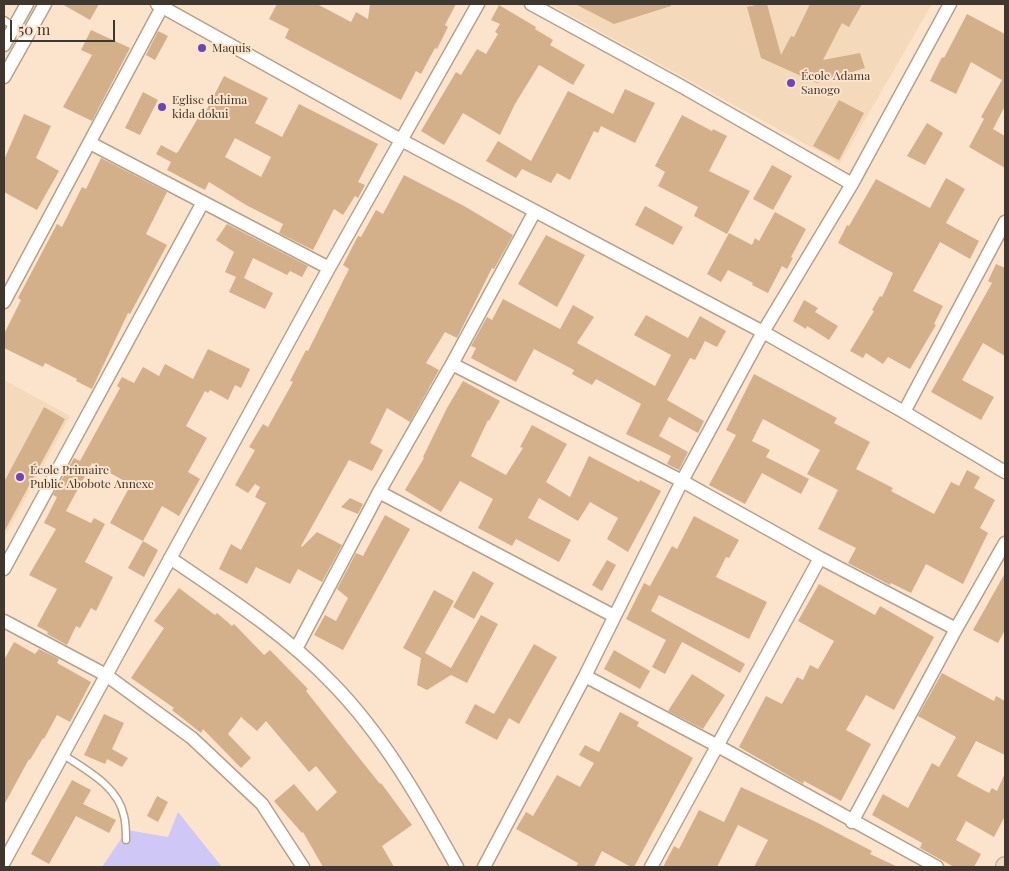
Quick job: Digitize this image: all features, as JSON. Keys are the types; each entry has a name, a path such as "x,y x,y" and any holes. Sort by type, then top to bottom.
{"street":[{"path":"4,45 9,24 27,4"},
{"path":"4,78 45,4"},
{"path":"4,862 329,268 478,4"},
{"path":"531,4 681,86 852,184"},
{"path":"484,867 585,676 682,481 763,332 852,184 950,4"},
{"path":"4,302 90,144 160,5 401,140 763,332 1005,472"},
{"path":"90,144 329,268"},
{"path":"4,569 203,202"},
{"path":"296,649 379,492 452,364 535,211"},
{"path":"904,412 1005,222"},
{"path":"452,364 682,481 820,558 956,629"},
{"path":"379,492 614,616"},
{"path":"852,822 956,629 1005,543"},
{"path":"170,558 241,607 296,649 333,683 381,742 423,806 456,867"},
{"path":"651,867 716,745 820,558"},
{"path":"4,621 106,675 192,738 262,804 302,867"},
{"path":"585,676 716,745 936,867"}],"lane":[{"path":"62,754 100,779 108,787 124,815 126,840"}],"shaded area":[{"name":"École Adama Sanogo","path":"550,4 932,4 840,163"},
{"name":"École Primaire Public Abobote Annexe","path":"4,380 70,416 4,538"},
{"path":"178,812 222,867 102,867 127,830 168,837"}],"building":[{"path":"62,4 99,4 90,20"},
{"path":"277,4 317,4 351,22 356,12 368,19 370,4 456,4 445,25 448,27 437,49 435,48 421,74 416,71 401,100 285,38 289,29 269,19"},
{"path":"575,4 671,4 671,6 614,24"},
{"path":"767,4 781,55 791,36 794,37 810,4 862,4 849,27 842,23 823,60 860,53 865,68 817,83 761,58 747,7"},
{"path":"499,5 536,27 535,29 553,40 550,45 585,65 573,85 539,65 515,104 500,135 463,113 444,145 421,131 456,72 461,75 477,49 486,54 498,34 495,32 500,24 491,20"},
{"path":"967,14 1005,34 1005,106 993,129 1005,136 1005,168 969,147 984,119 981,117 1002,80 971,62 956,94 930,81"},
{"path":"91,30 130,48 92,121 63,107 92,55 81,50"},
{"path":"158,31 168,36 155,60 146,55"},
{"path":"224,76 268,98 255,123 282,137 299,104 378,144 358,182 365,185 358,198 355,196 343,215 334,209 313,250 279,233 283,224 246,205 209,182 205,190 167,170 171,162 156,154 161,145 176,153 178,152 201,113 204,115","holes":["235,138 271,157 261,177 225,157"]},
{"path":"625,89 655,103 635,143 601,126 598,133 594,131 570,180 557,173 551,183 522,169 516,178 486,161 498,141 531,161 568,91 613,114"},
{"path":"143,92 158,100 140,135 125,128"},
{"path":"839,100 864,113 839,160 813,146"},
{"path":"24,114 51,126 36,158 59,171 37,210 4,192 4,160"},
{"path":"682,115 712,131 713,129 727,136 709,171 750,191 727,234 694,216 698,207 658,186 665,172 655,166"},
{"path":"927,123 943,133 925,165 907,156"},
{"path":"101,158 167,192 146,234 167,245 130,314 128,313 92,389 45,363 43,367 4,348 4,334 21,300 18,298 57,224 62,227 82,187 86,189"},
{"path":"772,165 792,176 773,210 753,199"},
{"path":"404,175 464,206 513,235 494,269 492,268 457,338 445,332 426,363 439,370 410,422 387,408 370,443 383,450 372,471 349,460 301,546 317,532 342,545 322,582 298,569 290,584 256,567 247,584 219,569 231,544 241,550 266,503 255,497 260,487 255,484 248,493 235,485 255,450 249,447 263,424 268,427 293,382 290,381 306,350 308,351 349,269 343,265 358,236 361,237 376,210 383,214"},
{"path":"946,178 965,189 946,223 979,241 970,259 940,242 913,291 943,306 934,324 936,325 910,369 888,357 883,364 866,353 863,358 850,351 874,311 872,310 880,296 882,297 893,273 838,243 876,179 930,208"},
{"path":"645,206 683,227 673,245 635,225"},
{"path":"775,212 806,229 791,257 793,258 787,269 782,266 768,293 728,270 721,282 707,274 729,233 752,245 755,238 759,241"},
{"path":"227,224 308,266 302,277 290,271 287,275 253,258 244,278 273,293 265,309 229,292 236,277 225,272 234,252 216,240"},
{"path":"546,235 585,255 557,307 518,284"},
{"path":"996,264 1005,268 1005,356 983,343 962,380 994,397 981,420 931,392 992,283 988,281"},
{"path":"503,299 560,329 573,305 594,317 577,343 655,386 671,355 634,335 646,315 688,338 700,316 726,331 717,347 705,341 695,360 690,358 667,400 704,421 698,433 669,417 659,436 688,452 679,470 667,464 671,456 626,434 641,404 596,379 592,385 572,374 574,370 534,349 516,382 471,358 476,348 471,346 487,317 492,320"},
{"path":"804,300 818,308 815,312 838,326 829,340 807,326 806,329 793,321"},
{"path":"208,349 250,369 241,388 235,385 228,400 210,390 208,393 205,391 186,426 207,438 188,472 200,479 179,516 162,506 143,541 110,523 130,484 92,463 66,511 91,523 94,518 105,524 85,562 113,577 96,611 91,608 80,628 76,626 67,645 37,626 57,589 29,575 56,529 44,523 57,497 53,495 74,458 80,461 120,388 117,386 122,377 134,383 143,367 159,376 165,364 193,379"},
{"path":"754,374 837,418 834,423 870,442 856,469 893,488 891,491 934,514 951,482 959,486 967,470 980,477 974,488 995,500 980,528 988,533 963,584 926,564 911,593 891,583 890,585 848,563 856,548 818,529 838,490 807,474 820,450 763,419 752,441 770,450 766,457 809,479 801,494 762,473 745,504 709,485 736,435 726,430"},
{"path":"463,381 500,401 488,420 471,456 506,475 523,448 520,447 532,425 567,444 546,482 570,497 589,456 639,482 640,480 661,491 628,552 607,539 618,518 590,502 578,521 539,498 528,518 571,540 559,562 516,539 512,546 478,528 493,499 460,481 441,512 405,490 424,458 447,408"},
{"path":"44,407 65,419 4,532 4,482"},
{"path":"350,498 363,504 358,514 341,507"},
{"path":"385,515 410,529 343,650 314,635 325,615 336,621 348,598 337,589 356,553 363,556"},
{"path":"694,516 739,540 729,558 726,557 716,577 767,602 749,639 659,595 651,611 745,664 740,673 682,642 665,674 652,667 666,640 626,619 644,583 650,586 672,546 677,549"},
{"path":"143,541 158,550 144,577 128,568"},
{"path":"607,560 616,565 602,591 592,585"},
{"path":"473,571 494,583 474,619 453,607"},
{"path":"1005,573 1005,630 998,643 973,630"},
{"path":"819,584 875,615 880,606 934,637 894,710 866,695 846,730 871,744 841,801 804,781 803,784 739,747 766,696 782,704 797,677 803,680 810,665 818,669 834,641 798,621"},
{"path":"179,588 215,615 217,613 232,626 234,624 264,655 270,650 308,689 306,691 381,783 412,825 382,846 394,867 323,867 303,832 274,801 294,784 317,811 337,792 316,766 309,772 266,721 257,731 241,717 228,734 251,758 241,768 203,729 201,733 172,710 174,708 131,678 164,628 154,621"},
{"path":"434,590 454,601 425,653 451,668 481,615 498,624 467,683 451,675 427,690 417,685 421,658 403,648"},
{"path":"14,642 35,654 39,649 59,659 57,663 91,682 70,722 57,715 44,739 29,759 4,805 4,660"},
{"path":"534,644 557,657 519,724 509,718 497,740 465,723 475,704 494,714"},
{"path":"614,650 650,671 640,689 604,669"},
{"path":"942,673 994,701 996,696 1005,701 1005,755 976,741 957,776 989,793 992,788 997,791 1005,773 1005,816 994,837 966,821 956,840 981,854 974,867 954,867 920,848 922,843 872,815 883,794 908,808 932,763 939,767 956,737 918,716"},
{"path":"692,674 725,695 703,729 668,711"},
{"path":"620,712 639,722 637,726 693,758 634,867 602,851 594,867 576,867 578,863 516,829 526,812 533,816 557,775 580,787 594,763 579,755 585,745 599,752"},
{"path":"104,714 124,723 112,749 128,758 122,767 107,759 105,764 84,755"},
{"path":"72,780 91,790 83,804 116,820 109,833 76,816 49,864 31,854"},
{"path":"741,787 816,822 872,851 870,854 898,867 754,867 768,840 738,825 717,867 663,867 674,846 679,849 699,810 724,822"},
{"path":"157,796 168,802 158,822 147,816"}],"place":[{"name":"Maquis","path":"202,48"},
{"name":"École Adama Sanogo","path":"791,83"},
{"name":"Eglise dehima kida dokui","path":"162,107"},
{"name":"École Primaire Public Abobote Annexe","path":"20,477"}]}
